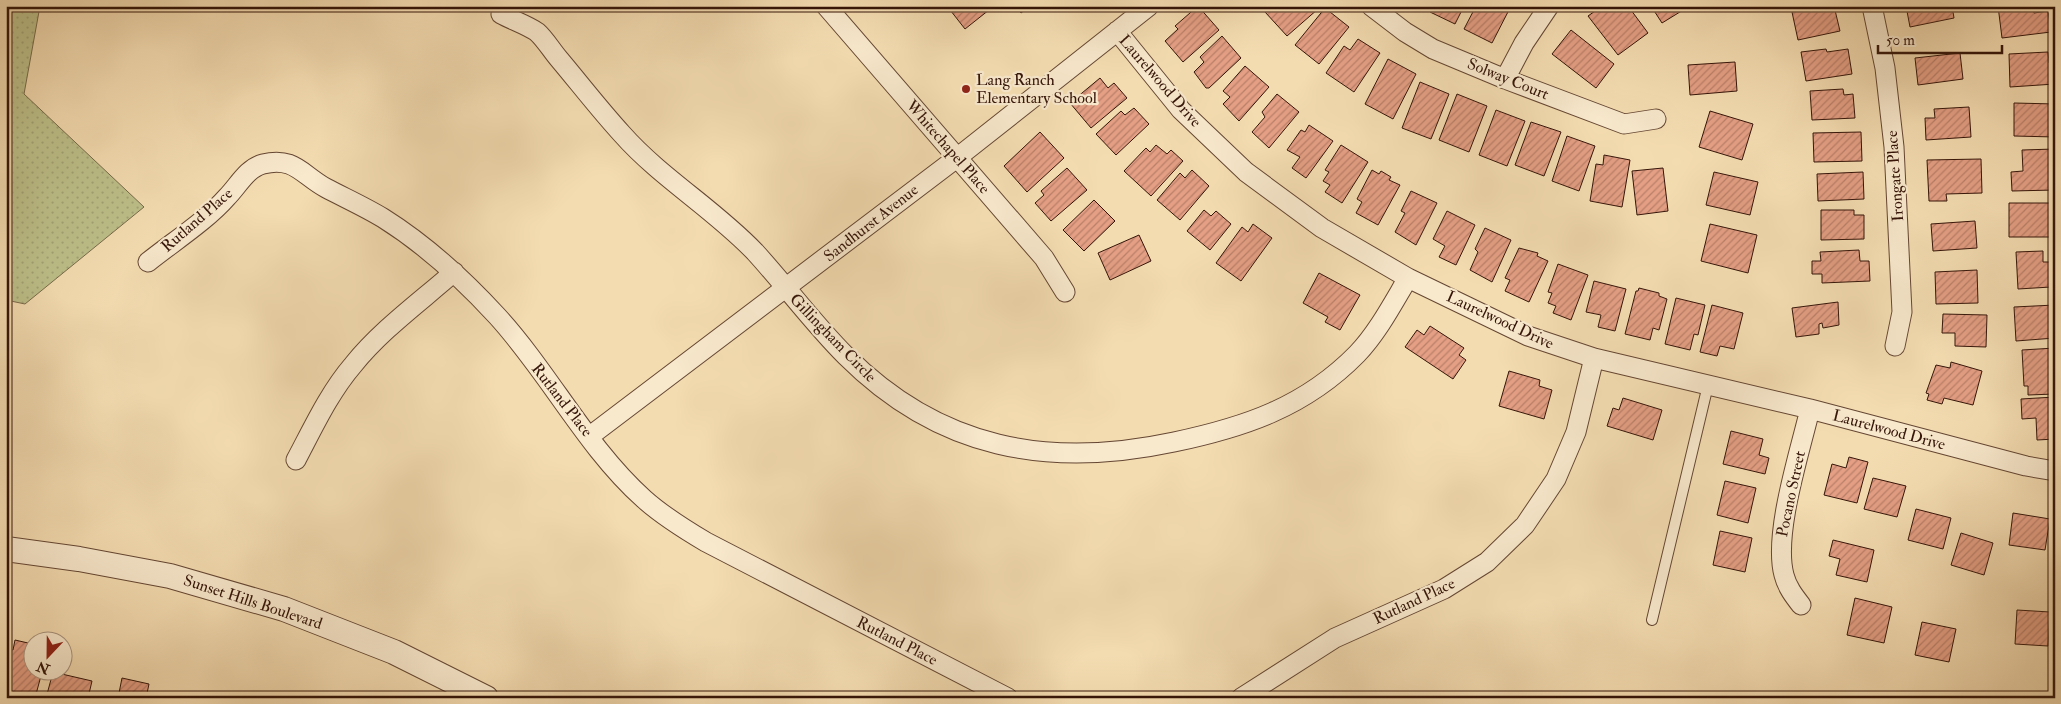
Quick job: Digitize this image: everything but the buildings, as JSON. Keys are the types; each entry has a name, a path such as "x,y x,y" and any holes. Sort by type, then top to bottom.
{"street":[{"name":"Whitechapel Place","path":"826,6 1044,258 1065,292"},
{"name":"Sandhurst Avenue","path":"590,436 958,157 1149,6"},
{"name":"Solway Court","path":"1371,6 1405,32 1433,49 1505,79 1624,124 1656,119"},
{"path":"1505,79 1524,43 1549,6"},
{"name":"Irongate Place","path":"1872,6 1885,68 1894,147 1902,312 1895,346"},
{"name":"Gillingham Circle","path":"501,14 537,32 624,136 754,251 785,289 847,357 881,388 914,410 950,430 996,444 1040,452 1089,454 1138,450 1227,431 1262,418 1298,400 1332,377 1359,352 1386,314 1408,278"},
{"name":"Laurelwood Drive","path":"1117,31 1181,110 1246,172 1322,228 1408,278 1528,336 1594,358 1810,409 2026,466 2055,470"},
{"name":"Rutland Place","path":"148,262 226,199 249,171 260,165 277,162 297,166 321,185 382,218 417,241 454,272 498,318 590,436 638,492 674,523 706,542 1008,698"},
{"path":"296,460 333,393 352,366 369,346 454,272"},
{"name":"Rutland Place","path":"1241,698 1335,638 1444,589 1493,556 1525,525 1556,479 1576,432 1594,358"},
{"name":"Pocano Street","path":"1801,605 1791,592 1784,575 1780,548 1784,519 1810,409"},
{"name":"Sunset Hills Boulevard","path":"6,549 79,559 170,576 284,609 394,652 486,698"}],"lane":[{"path":"1652,620 1708,385"}],"green space":[{"path":"6,6 40,6 24,94 144,207 25,304 6,300"}],"place":[{"name":"Lang Ranch Elementary School","path":"966,89"}]}
